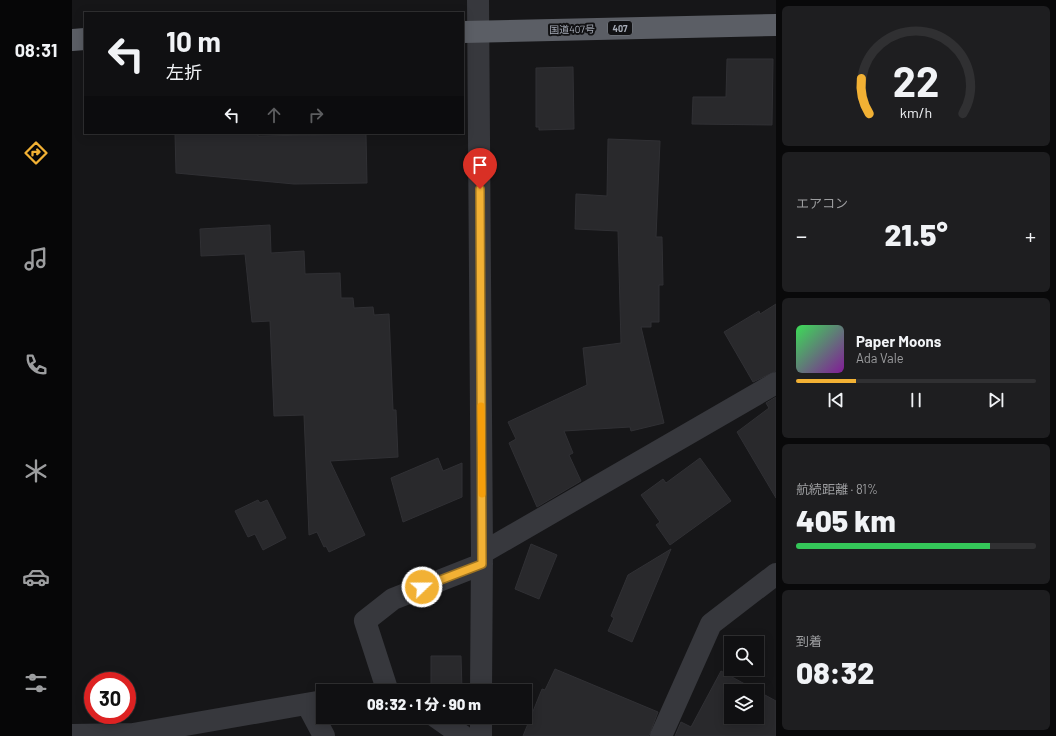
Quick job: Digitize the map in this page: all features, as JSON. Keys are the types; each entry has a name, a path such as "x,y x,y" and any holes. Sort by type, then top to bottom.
{"highway":[{"name":"国道407号","path":"471,31 776,25"},
{"path":"72,40 84,40"}],"street":[{"path":"478,0 471,31 482,558 481,684"},
{"path":"382,684 365,621 392,599 482,558 776,383"},
{"path":"661,736 711,624 776,574"},
{"path":"72,735 133,734 315,702 324,736"},
{"path":"446,724 463,736"},
{"path":"481,724 481,736"}],"building":[{"path":"727,59 773,59 772,125 692,124 693,97 726,97"},
{"path":"573,67 574,129 539,130 539,127 536,127 536,68"},
{"path":"175,134 258,134 258,136 366,134 367,183 294,184 176,173"},
{"path":"608,139 660,141 656,237 662,237 663,285 659,285 659,322 651,322 651,327 641,327 664,423 631,431 630,427 564,431 573,453 569,455 581,481 537,507 509,443 516,439 508,422 587,385 583,348 621,343 618,231 575,229 576,194 607,196"},
{"path":"270,225 271,253 304,251 305,274 340,273 341,298 353,298 354,308 373,307 374,315 389,314 393,410 396,410 398,457 330,461 365,535 329,552 326,546 324,547 317,532 309,535 304,415 274,416 270,321 252,322 245,254 201,256 200,229"},
{"path":"776,304 776,371 753,382 724,332 759,311 760,314"},
{"path":"776,397 776,498 737,432 769,408 766,403"},
{"path":"438,458 443,471 462,463 462,497 403,522 391,478"},
{"path":"700,458 731,501 670,545 656,525 660,522 641,495 663,479 666,483"},
{"path":"258,500 260,503 267,500 286,538 263,550 255,534 248,537 235,511"},
{"path":"531,544 557,555 539,599 515,589"},
{"path":"671,549 632,642 608,631 614,618 611,616 628,575"},
{"path":"431,656 461,656 462,684 431,684"},
{"path":"555,669 658,712 649,736 523,736 528,724 532,724 532,714 542,689 545,690"},
{"path":"721,671 724,673 724,676 730,676 745,684 724,684 724,724 764,724 764,694 776,701 776,736 675,736 681,722 691,727"}],"slow traffic":[{"path":"481,406 482,494"}],"route":[{"path":"422,587 482,564 480,189"}]}
